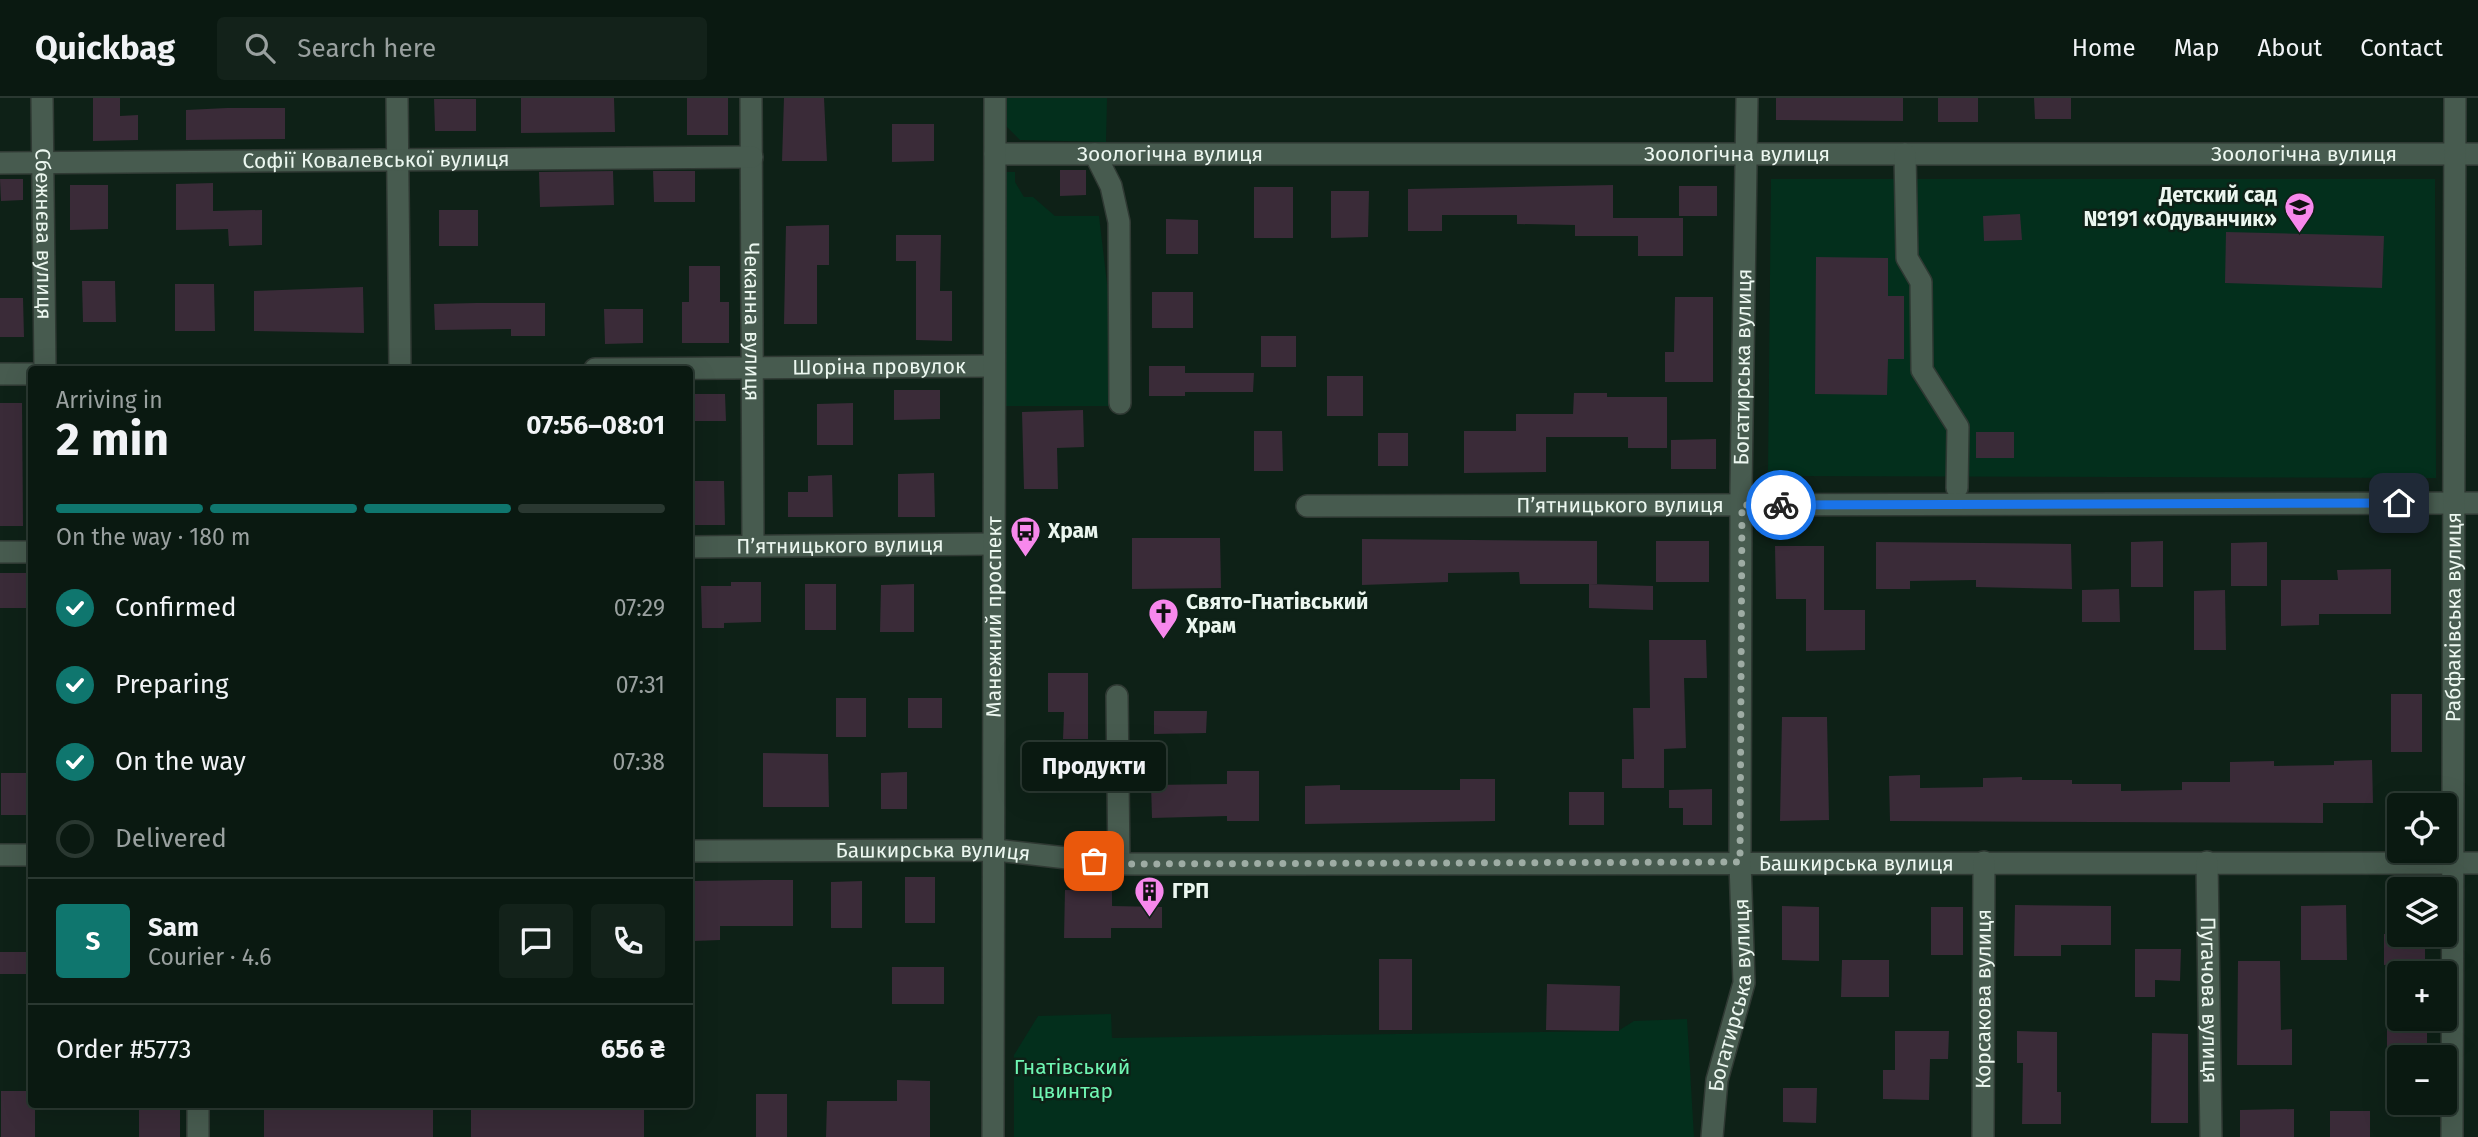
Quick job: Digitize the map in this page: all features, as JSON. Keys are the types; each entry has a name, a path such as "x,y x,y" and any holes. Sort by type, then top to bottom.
{"street":[{"name":"Сбежнєва вулиця","path":"43,98 45,366"},
{"path":"397,98 400,366"},
{"name":"Чеканна вулиця","path":"751,98 753,546"},
{"name":"Манежний проспект","path":"993,1137 996,850 993,544 995,98"},
{"name":"Богатирська вулиця","path":"1712,1137 1717,1080 1745,983 1740,862 1747,98"},
{"name":"Рабфаківська вулиця","path":"2452,1137 2455,98"},
{"name":"Зоологічна вулиця","path":"996,154 2478,154"},
{"path":"1095,154 1111,186 1119,222 1120,403"},
{"path":"1905,154 1908,258 1920,282 1922,370 1958,427 1957,488"},
{"name":"Софії Ковалевської вулиця","path":"0,163 752,157"},
{"name":"Шоріна провулок","path":"693,368 993,366"},
{"path":"0,374 28,374"},
{"name":"П’ятницького вулиця","path":"1307,506 2478,503"},
{"name":"П’ятницького вулиця","path":"693,547 993,544"},
{"path":"0,552 28,552"},
{"path":"1117,696 1119,864"},
{"name":"Башкирська вулиця","path":"693,851 996,850 1119,864 2478,863"},
{"path":"0,855 28,855"},
{"name":"Корсакова вулиця","path":"1983,1137 1984,862"},
{"name":"Пугачова вулиця","path":"2207,862 2211,1137"},
{"path":"198,1108 198,1137"}],"green space":[{"path":"1004,98 1107,98 1106,142 1020,140 1003,123"},
{"path":"1004,172 1015,172 1015,182 1024,197 1033,197 1055,216 1099,216 1111,317 1111,406 1004,406"},
{"path":"1771,179 2435,179 2436,478 1768,476"},
{"name":"Гнатівський цвинтар","path":"1111,1014 1112,1038 1618,1031 1634,1021 1687,1019 1694,1137 1014,1137 1014,1055 1038,1016"}],"building":[{"path":"93,98 120,98 120,116 138,115 138,140 93,141"},
{"path":"521,98 614,98 615,132 521,133"},
{"path":"687,98 728,98 728,135 687,135"},
{"path":"784,98 824,98 827,161 782,161"},
{"path":"1776,98 1903,98 1903,121 1776,120"},
{"path":"1938,98 1978,98 1978,122 1938,122"},
{"path":"2034,98 2071,98 2071,119 2035,119"},
{"path":"434,99 476,99 476,131 435,131"},
{"path":"285,108 285,139 186,140 186,110"},
{"path":"892,124 934,124 934,161 892,162"},
{"path":"1060,170 1086,170 1086,195 1060,196"},
{"path":"613,171 614,205 540,207 539,172"},
{"path":"653,171 695,171 695,202 654,202"},
{"path":"0,179 23,179 23,200 1,201"},
{"path":"213,183 213,211 262,210 262,245 229,246 228,229 176,230 176,184"},
{"path":"70,185 108,185 108,229 70,230"},
{"path":"1613,185 1613,218 1683,218 1683,256 1638,256 1638,236 1575,236 1575,225 1517,224 1517,215 1442,215 1442,231 1408,231 1408,189"},
{"path":"1679,186 1717,186 1717,216 1679,216"},
{"path":"1254,187 1293,187 1293,238 1254,238"},
{"path":"1331,191 1369,191 1368,237 1331,238"},
{"path":"439,210 478,210 478,246 439,246"},
{"path":"2020,214 2022,240 1984,241 1983,216"},
{"path":"1166,219 1198,220 1198,254 1166,254"},
{"path":"829,225 829,265 817,265 817,324 784,324 786,226"},
{"path":"2226,232 2384,236 2382,288 2225,283"},
{"path":"896,235 941,235 940,291 952,291 952,341 916,340 916,261 896,261"},
{"path":"1816,257 1888,258 1888,296 1904,296 1904,359 1888,359 1887,395 1815,394"},
{"path":"689,266 720,266 720,302 729,302 729,343 682,343 682,302 689,302"},
{"path":"82,281 115,281 116,322 83,322"},
{"path":"175,284 214,284 215,331 175,331"},
{"path":"363,287 364,333 254,331 254,291"},
{"path":"1152,292 1193,292 1193,328 1152,328"},
{"path":"1675,297 1713,297 1713,382 1665,382 1665,352 1674,352"},
{"path":"0,298 23,298 24,337 0,337"},
{"path":"545,303 545,336 511,336 511,329 435,330 434,304"},
{"path":"604,309 643,309 643,343 605,344"},
{"path":"1261,336 1296,336 1296,367 1261,367"},
{"path":"1149,366 1185,366 1185,373 1254,373 1253,392 1185,392 1185,396 1149,396"},
{"path":"1327,376 1363,376 1363,416 1327,416"},
{"path":"894,390 940,390 940,419 894,420"},
{"path":"1574,393 1607,393 1607,397 1667,397 1667,448 1628,448 1628,437 1546,437 1546,472 1464,473 1464,431 1516,431 1516,414 1573,414"},
{"path":"693,394 725,394 726,421 693,421"},
{"path":"0,403 22,403 23,526 0,526"},
{"path":"853,403 853,445 817,445 817,404"},
{"path":"1083,410 1084,447 1057,448 1058,489 1024,489 1022,412"},
{"path":"1254,431 1282,431 1283,471 1254,471"},
{"path":"1976,432 2014,432 2014,458 1976,458"},
{"path":"1378,433 1408,433 1408,466 1378,466"},
{"path":"1716,439 1716,469 1671,469 1671,440"},
{"path":"934,473 935,517 898,517 898,474"},
{"path":"832,475 833,517 788,517 788,492 808,492 808,476"},
{"path":"693,481 724,481 725,525 693,525"},
{"path":"1132,538 1220,538 1221,588 1132,589"},
{"path":"1362,539 1597,541 1597,584 1520,584 1519,572 1448,573 1448,582 1362,585"},
{"path":"1656,541 1709,541 1709,582 1656,582"},
{"path":"2163,541 2163,587 2131,587 2131,542"},
{"path":"1876,542 2071,544 2072,589 1976,587 1976,580 1910,581 1910,589 1876,589"},
{"path":"2267,542 2267,586 2231,586 2231,543"},
{"path":"1775,546 1824,546 1824,610 1865,610 1865,650 1806,651 1806,599 1776,599"},
{"path":"2391,569 2391,614 2319,614 2319,625 2281,626 2281,580 2338,580 2337,570"},
{"path":"0,573 28,573 28,608 0,608"},
{"path":"731,582 761,582 761,622 724,623 724,628 702,628 701,586 731,586"},
{"path":"805,584 836,584 836,630 805,630"},
{"path":"914,584 914,632 880,632 881,585"},
{"path":"1589,584 1653,586 1653,610 1589,608"},
{"path":"2119,589 2120,622 2082,622 2082,590"},
{"path":"2225,590 2226,650 2194,650 2194,591"},
{"path":"1649,640 1706,640 1707,678 1684,678 1686,748 1664,749 1664,788 1622,788 1622,759 1634,759 1633,708 1650,708"},
{"path":"1048,673 1088,673 1088,739 1063,739 1064,712 1048,712"},
{"path":"2391,694 2422,694 2422,752 2391,752"},
{"path":"836,698 866,698 866,737 836,737"},
{"path":"908,698 942,698 942,728 908,728"},
{"path":"1154,711 1207,711 1206,733 1154,734"},
{"path":"1782,717 1827,717 1829,820 1780,821"},
{"path":"763,753 828,754 829,807 763,807"},
{"path":"2372,760 2373,803 2323,803 2323,823 1890,821 1889,776 1920,775 1920,788 1983,787 1983,778 2022,777 2022,780 2072,780 2072,784 2121,784 2121,791 2182,790 2182,782 2230,782 2230,762 2274,761 2274,766 2334,765 2334,761"},
{"path":"1227,771 1259,771 1259,821 1227,821 1227,816 1152,818 1151,785 1227,784"},
{"path":"907,772 907,809 881,809 881,773"},
{"path":"1,773 28,773 28,815 1,815"},
{"path":"1460,779 1495,779 1495,821 1305,824 1305,786 1340,785 1340,790 1460,790"},
{"path":"1712,789 1712,825 1683,825 1683,808 1669,808 1669,790"},
{"path":"1569,792 1604,792 1604,825 1569,825"},
{"path":"905,877 935,877 935,923 905,923"},
{"path":"793,880 793,926 720,926 720,940 693,941 693,881"},
{"path":"862,881 862,928 831,928 831,882"},
{"path":"1065,890 1112,891 1112,906 1162,907 1162,928 1111,928 1111,938 1064,938"},
{"path":"2015,905 2111,906 2111,945 2061,945 2061,956 2014,956"},
{"path":"2346,905 2347,960 2301,960 2301,906"},
{"path":"1782,906 1819,907 1819,961 1782,960"},
{"path":"1931,907 1963,907 1963,955 1931,955"},
{"path":"2384,934 2387,934 2387,947 2425,947 2425,961 2387,961 2387,965 2384,965"},
{"path":"2135,949 2181,949 2180,981 2155,980 2155,997 2135,997"},
{"path":"0,952 28,952 28,974 0,974"},
{"path":"1379,959 1412,959 1412,1030 1379,1030"},
{"path":"1842,960 1889,960 1889,997 1841,997"},
{"path":"2238,961 2280,961 2281,1030 2292,1029 2292,1065 2237,1065"},
{"path":"892,967 944,967 944,1004 892,1004"},
{"path":"1547,984 1620,986 1619,1031 1546,1030"},
{"path":"1895,1031 1949,1031 1948,1059 1930,1059 1929,1100 1883,1099 1883,1070 1895,1070"},
{"path":"2017,1031 2057,1032 2057,1092 2061,1092 2061,1124 2022,1124 2023,1063 2017,1063"},
{"path":"2387,1031 2427,1031 2427,1045 2387,1045"},
{"path":"2152,1033 2188,1034 2188,1123 2151,1123"},
{"path":"897,1080 930,1081 930,1137 826,1137 827,1101 897,1101"},
{"path":"1783,1088 1817,1088 1816,1123 1783,1122"},
{"path":"1,1091 28,1091 28,1108 35,1108 35,1137 1,1137"},
{"path":"756,1094 787,1094 787,1137 756,1137"},
{"path":"139,1108 180,1108 180,1137 139,1137"},
{"path":"264,1108 433,1108 433,1137 264,1137"},
{"path":"471,1108 644,1108 644,1137 471,1137"},
{"path":"2294,1109 2294,1137 2240,1137 2240,1110"},
{"path":"2330,1111 2370,1111 2370,1137 2330,1137"}],"way so far":[{"path":"1094,861 1119,864 1740,862 1742,505 1781,505"}],"place":[{"name":"Детский сад №191 «Одуванчик»","path":"2300,234"},
{"name":"Храм","path":"1025,558"},
{"name":"Свято-Гнатівський Храм","path":"1163,641"},
{"name":"Продукти","path":"1094,861"},
{"name":"ГРП","path":"1149,918"}],"route":[{"path":"1781,505 2399,503"}]}
